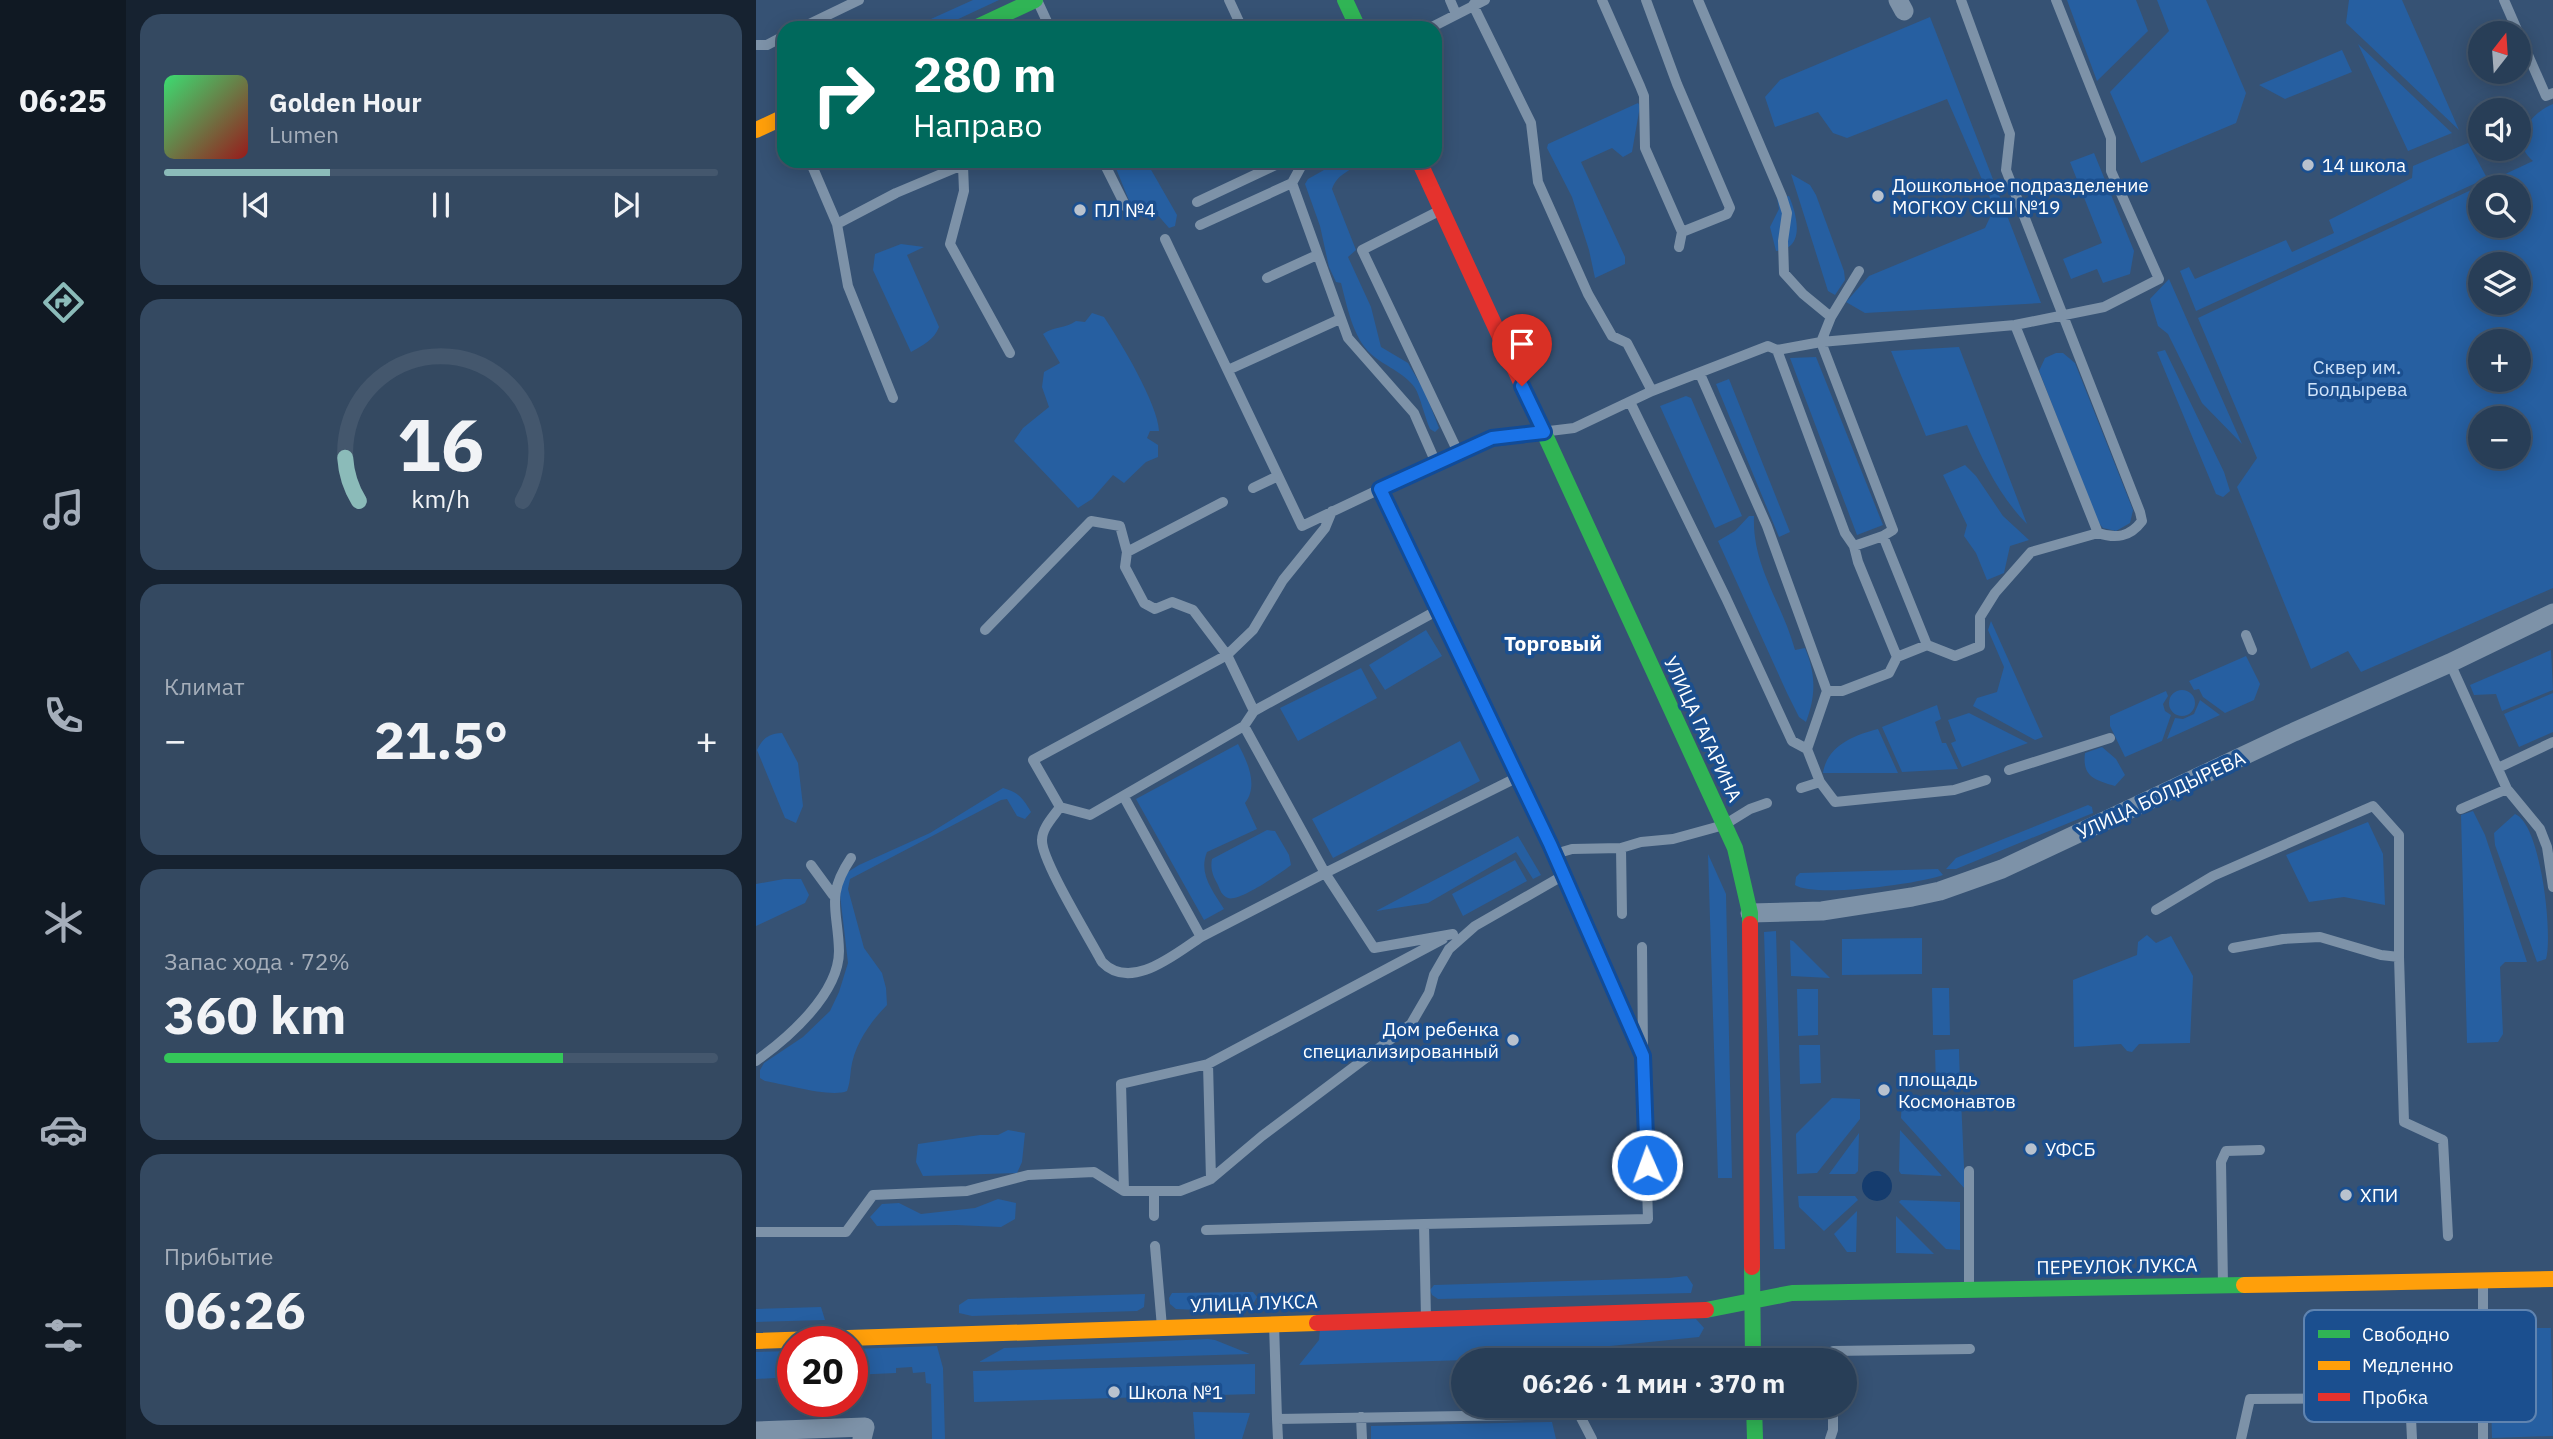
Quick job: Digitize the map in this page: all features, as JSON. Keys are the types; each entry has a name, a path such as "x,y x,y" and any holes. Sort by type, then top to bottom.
{"street":[{"path":"987,21 1017,4 1036,0"},
{"path":"1345,0 1355,21"},
{"path":"756,130 777,120"},
{"name":"УЛИЦА ГАГАРИНА","path":"1422,168 1735,848 1750,913 1753,1348"},
{"name":"УЛИЦА БОЛДЫРЕВА","path":"1750,913 1822,911 1912,897 1970,881 2028,858 2294,732 2450,663 2553,612"},
{"name":"ПЕРЕУЛОК ЛУКСА","path":"1752,1301 1792,1293 2553,1279"},
{"name":"УЛИЦА ЛУКСА","path":"756,1341 1710,1310 1752,1301"},
{"path":"1754,1418 1755,1439"},
{"path":"756,1431 865,1427 862,1439"}],"lane":[{"path":"816,21 859,0"},
{"path":"1036,0 1046,21"},
{"path":"1229,0 1239,21"},
{"path":"1450,0 1456,14"},
{"path":"1442,22 1475,2 1485,0"},
{"path":"1602,0 1644,96 1645,148 1682,232 1679,247"},
{"path":"1646,0 1677,84 1730,208 1727,214 1682,232"},
{"path":"1698,0 1782,197 1787,213 1783,241 1784,273 1803,294 1831,317"},
{"path":"1827,691 1843,691 1889,673 1898,657 1927,645 1955,656 1980,646 1980,617 1994,593 2031,552 2098,533 2110,537 2124,536 2136,529 2142,521 2006,170 2010,134 1961,0"},
{"path":"1165,239 1302,526 1458,452 1503,435 1574,428 1652,391 1768,346 1777,350 1821,342 2015,325 2104,307 2159,279 2111,171 2111,138 2056,0"},
{"path":"2504,0 2546,96 2553,93"},
{"path":"1475,2 1531,123 1538,182 1588,294 1612,336 1627,343 1652,391"},
{"path":"756,45 766,45 777,40"},
{"path":"813,168 837,224 848,286 893,398"},
{"path":"837,224 896,193 956,168"},
{"path":"967,168 950,244 1010,353"},
{"path":"1106,168 1126,207"},
{"path":"1197,202 1269,168"},
{"path":"1200,225 1292,183 1300,168"},
{"path":"1292,183 1340,319 1353,345 1414,413 1436,463"},
{"path":"1441,210 1362,250 1458,452"},
{"path":"1267,278 1317,255"},
{"path":"1854,546 1892,530 1821,342 1831,317 1859,271"},
{"path":"1228,370 1340,319"},
{"path":"2015,325 2098,533"},
{"path":"1777,350 1845,533 1854,546 1858,562 1898,657"},
{"path":"1700,373 1767,526 1827,691 1807,749"},
{"path":"1630,402 1726,598 1792,741 1807,749 1821,782 1835,802 1954,790 1986,780"},
{"path":"1253,488 1278,476"},
{"path":"1380,489 1555,854 1643,1056"},
{"path":"1127,552 1223,502"},
{"path":"1332,512 1325,528 1283,580 1253,630 1227,655 1033,760 1060,807 1090,815 1244,726 1254,711 1438,610"},
{"path":"985,630 1091,520 1120,526 1127,552 1125,567 1144,603 1155,609 1172,602 1193,610 1227,655 1254,711"},
{"path":"1883,536 1927,645"},
{"path":"2246,635 2252,650"},
{"path":"2450,663 2507,789 2540,829 2553,887"},
{"path":"1244,726 1325,873 1374,948 1453,934"},
{"path":"2009,770 2110,738"},
{"path":"2498,768 2553,742"},
{"path":"1060,807 1043,832 1041,844 1102,962 1111,970 1128,974 1155,968 1202,937 1518,777"},
{"path":"1801,788 1821,782"},
{"path":"2461,809 2507,789"},
{"path":"1124,797 1202,937"},
{"path":"1555,854 1572,849 1621,848 1641,842 1672,839 1724,825 1750,809 1767,803"},
{"path":"2156,910 2213,876 2373,806 2403,835 2399,957 2404,1122 2443,1140 2448,1236"},
{"path":"1621,848 1622,914"},
{"path":"756,1061 805,1018 829,989 839,954 833,895 841,872 851,858"},
{"path":"811,865 833,895"},
{"path":"1124,1191 1121,1084 1208,1064 1453,934 1475,926 1564,875"},
{"path":"756,1232 846,1232 873,1195 967,1191 1028,1175 1094,1172 1124,1191 1180,1191 1211,1179 1262,1136 1411,1024 1449,949 1475,926"},
{"path":"2233,948 2283,939 2320,937 2399,957"},
{"path":"1206,1230 1648,1219 1642,947"},
{"path":"1208,1064 1211,1179"},
{"path":"2223,1285 2221,1162 2226,1151 2260,1150"},
{"path":"1969,1171 1969,1290"},
{"path":"1154,1191 1154,1216"},
{"path":"1424,1224 1426,1318"},
{"path":"1155,1246 1162,1327"},
{"path":"2483,1280 2483,1310"},
{"path":"1274,1324 1278,1439"},
{"path":"1857,1351 1970,1349"},
{"path":"2241,1439 2250,1399 2304,1399"},
{"path":"1277,1419 1579,1414 1592,1439"},
{"path":"1361,1417 1362,1439"},
{"path":"1830,1439 1833,1418"}],"green space":[{"path":"973,0 999,0 954,21 926,21"},
{"path":"2067,0 2136,0 2148,31 2097,81"},
{"path":"2157,0 2206,0 2246,93 2236,123 2141,163 2110,92 2169,31"},
{"path":"2349,0 2402,0 2459,130 2346,23"},
{"path":"1930,17 2041,303 1865,313 1846,302 1869,276 1985,228 1992,213 1990,198 1947,99 1847,138 1833,133 1818,112 1775,127 1765,97 1780,80"},
{"path":"2358,44 2452,133 2408,151"},
{"path":"2342,50 2352,72 2285,99 2259,85"},
{"path":"1638,103 1640,106 1632,152 1623,157 1612,148 1581,162 1625,257 1625,264 1595,278 1572,197 1547,148 1548,144"},
{"name":"Сквер им. Болдырева","path":"2553,104 2553,588 2361,672 2348,651 2311,669 2237,487 2257,458 2198,318 2468,191 2468,238 2531,238 2531,175 2503,175 2533,161 2531,120"},
{"path":"2468,143 2468,161 2478,161 2485,175 2468,175 2468,187 2196,311 2180,271 2189,267 2195,279 2286,240 2292,252 2334,233 2329,220 2412,178 2413,166"},
{"path":"2094,153 2134,251 2130,274 2103,283 2097,269 2071,279 2063,259 2102,243 2070,162"},
{"path":"1116,168 1150,168 1177,215 1175,226 1169,228 1149,205 1130,203"},
{"path":"1328,168 1351,168 1337,179 1332,189 1356,250 1348,257 1371,307 1381,347 1408,363 1425,392 1439,428 1435,432 1430,429 1417,392 1410,382 1371,354 1360,339 1341,283 1336,282 1329,267 1320,226 1305,184 1308,179"},
{"path":"1791,174 1810,185 1816,195 1844,271 1845,280 1835,295 1828,291"},
{"path":"1789,196 1795,212 1797,230 1792,244 1786,249 1776,251 1770,227 1779,209 1777,198"},
{"path":"901,244 924,247 907,255 939,327 931,339 911,352 873,270 875,254"},
{"path":"2169,279 2242,444 2202,403 2168,334 2158,326 2150,299"},
{"path":"1092,313 1104,317 1145,389 1159,431 1150,431 1147,438 1158,445 1158,457 1146,462 1124,483 1113,475 1092,499 1078,508 1014,441 1023,428 1049,407 1042,387 1044,372 1060,363 1043,334 1076,321 1085,322"},
{"path":"1959,347 2027,524 2000,490 1967,425 1926,436 1891,351"},
{"path":"2165,350 2224,472 2230,491 2223,497 2216,494 2157,352"},
{"path":"2063,353 2075,363 2133,510 2130,523 2116,531 2103,528 2098,522 2039,371 2045,358"},
{"path":"1816,357 1883,525 1857,535 1790,358"},
{"path":"1729,379 1790,532 1779,537 1716,384"},
{"path":"1686,396 1691,398 1742,516 1715,528 1660,406"},
{"path":"1965,465 1976,476 2003,516 2029,540 2010,546 2004,573 1987,580 1976,553 1964,536 1967,525 1943,475"},
{"path":"1749,516 1754,516 1758,552 1795,650 1805,648 1811,667 1813,694 1806,722 1799,717 1787,693 1718,541 1735,531"},
{"path":"1991,621 2043,737 2035,740 1973,706 1977,698 1997,692 2004,667 1988,630"},
{"path":"1426,630 1442,656 1385,690 1369,665"},
{"path":"2551,650 2553,690 2502,711 2496,694 2474,695 2470,685"},
{"path":"2246,656 2260,684 2254,700 2225,713 2203,697 2199,689 2194,690 2189,681"},
{"path":"1361,668 1377,698 1298,741 1280,708"},
{"path":"2182,690 2191,694 2195,703 2191,712 2182,716 2173,712 2169,703 2173,694"},
{"path":"2166,691 2168,696 2163,704 2165,711 2171,715 2162,741 2125,757 2110,726 2110,716"},
{"path":"2553,693 2553,732 2519,747 2504,714"},
{"path":"2200,700 2220,715 2167,739 2175,718 2183,719 2194,714"},
{"path":"1937,705 1941,719 1935,722 1942,743 1946,743 1958,769 1902,772 1882,727"},
{"path":"1969,713 2028,743 1962,767 1951,743 1956,741 1948,720"},
{"path":"1878,729 1898,773 1823,773 1830,756 1843,743"},
{"path":"782,733 798,763 803,806 796,823 785,818 757,750 766,737"},
{"path":"1460,741 1480,781 1333,858 1312,819"},
{"path":"1238,744 1248,765 1251,781 1251,789 1245,803 1257,829 1207,852 1204,868 1206,875 1211,889 1224,909 1204,920 1136,799"},
{"path":"2102,747 2116,759 2125,775 2115,786 2091,776 2086,767 2085,753"},
{"path":"1003,788 1013,791 1025,803 1031,812 1025,819 1017,816 1007,799 1001,800 850,879 848,889 864,948 882,973 887,1005 859,1042 847,1091 819,1092 760,1078 764,1063 803,1037 830,1011 839,992 848,963 840,895 843,875 930,833"},
{"path":"2088,805 2092,807 2093,813 1956,869 1946,869 1956,858"},
{"path":"2473,811 2485,835 2527,962 2505,962 2500,967 2503,1034 2498,1042 2467,1043 2461,815"},
{"path":"2515,814 2524,822 2532,838 2543,881 2548,946 2546,959 2537,962 2495,845 2494,833"},
{"path":"2368,822 2383,854 2385,905 2344,897 2309,902 2286,855"},
{"path":"1267,830 1275,831 1289,855 1291,865 1241,896 1226,897 1213,875 1212,859"},
{"path":"1518,836 1541,875 1533,879 1516,852 1428,903 1376,911"},
{"path":"1708,854 1726,894 1732,1178 1718,1178"},
{"path":"1515,860 1527,881 1463,916 1452,894"},
{"path":"1938,869 1943,875 1931,879 1867,888 1823,890 1795,885 1796,877 1800,873"},
{"path":"801,879 809,895 805,903 756,926 756,884"},
{"path":"1776,931 1785,1249 1774,1249 1764,932"},
{"path":"2147,935 2156,943 2171,936 2193,976 2190,1043 2139,1044 2132,1052 2127,1051 2121,1044 2074,1047 2073,980 2137,955 2138,942"},
{"path":"1922,938 1922,974 1842,975 1842,939"},
{"path":"1790,940 1793,941 1830,978 1791,976"},
{"path":"1932,988 1949,988 1950,1035 1933,1035"},
{"path":"1797,989 1818,989 1818,1035 1798,1036"},
{"path":"1799,1045 1820,1045 1821,1083 1800,1084"},
{"path":"1959,1049 1960,1086 1936,1087 1935,1050"},
{"path":"1832,1098 1860,1099 1860,1119 1817,1173 1797,1174 1796,1134"},
{"path":"1902,1098 1961,1099 1965,1189 1901,1118"},
{"path":"1008,1130 1025,1133 1022,1162 1017,1173 923,1176 916,1162 918,1144 998,1135"},
{"path":"1900,1130 1942,1176 1901,1174"},
{"path":"1859,1133 1858,1171 1855,1174 1829,1174"},
{"path":"1798,1196 1855,1196 1858,1200 1824,1231 1799,1207"},
{"path":"998,1199 1016,1203 1015,1219 1001,1227 877,1226 870,1217 882,1204 899,1203 921,1214 975,1208"},
{"path":"1899,1202 1960,1202 1960,1250 1946,1249"},
{"path":"1857,1211 1856,1252 1847,1252 1834,1234"},
{"path":"1896,1216 1934,1254 1896,1253"},
{"path":"1687,1276 1693,1285 1691,1293 1438,1299 1430,1290 1434,1285"},
{"path":"1253,1292 1257,1297 1252,1306 1197,1310 1176,1309 1170,1304 1169,1298 1172,1293"},
{"path":"1145,1294 1144,1307 1137,1311 972,1316 959,1313 959,1305 968,1299"},
{"path":"821,1307 825,1320 756,1322 756,1309"},
{"path":"1696,1319 1704,1328 1699,1337 1608,1348 1451,1348 1451,1360 1299,1365 1319,1340 1320,1328"},
{"path":"2536,1328 2551,1328 2553,1436 2492,1438 2492,1422 2536,1422"},
{"path":"1208,1339 1250,1354 979,1362 1004,1348"},
{"path":"937,1346 943,1368 945,1439 932,1439 931,1384 926,1383 925,1372 913,1373 912,1367 896,1368 896,1373 868,1374 868,1348"},
{"path":"777,1351 777,1378 756,1379 756,1352"},
{"path":"1255,1364 1255,1394 974,1402 973,1371"},
{"path":"1193,1412 1250,1413 1242,1439 1195,1439"},
{"path":"1552,1422 1556,1439 1371,1439 1371,1426"}],"shaded area":[{"path":"1877,1171 1888,1175 1892,1186 1888,1197 1877,1201 1866,1197 1862,1186 1866,1175"}],"traffic: fast":[{"path":"990,21 1035,0"},
{"path":"1345,0 1355,21"},
{"path":"1529,400 1735,848 1750,913 1750,924"},
{"path":"1752,1267 1753,1348"},
{"path":"1706,1310 1792,1293 2244,1285"},
{"path":"1754,1418 1755,1439"}],"traffic: slow":[{"path":"756,130 777,120"},
{"path":"2244,1285 2553,1279"},
{"path":"756,1341 1317,1323"}],"traffic: jam":[{"path":"1422,168 1529,400"},
{"path":"1750,924 1752,1267"},
{"path":"1317,1323 1706,1310"}],"place":[{"name":"14 школа","path":"2308,165"},
{"name":"Дошкольное подразделение МОГКОУ СКШ №19","path":"1878,196"},
{"name":"ПЛ №4","path":"1080,210"},
{"name":"Дом ребенка специализированный","path":"1513,1040"},
{"name":"площадь Космонавтов","path":"1884,1090"},
{"name":"УФСБ","path":"2031,1149"},
{"name":"ХПИ","path":"2346,1195"},
{"name":"Школа №1","path":"1114,1392"}],"district":[{"name":"Торговый","path":"1553,643"}],"route":[{"path":"1522,386 1544,432 1492,438 1380,489 1550,844 1643,1056 1647,1165"}]}
